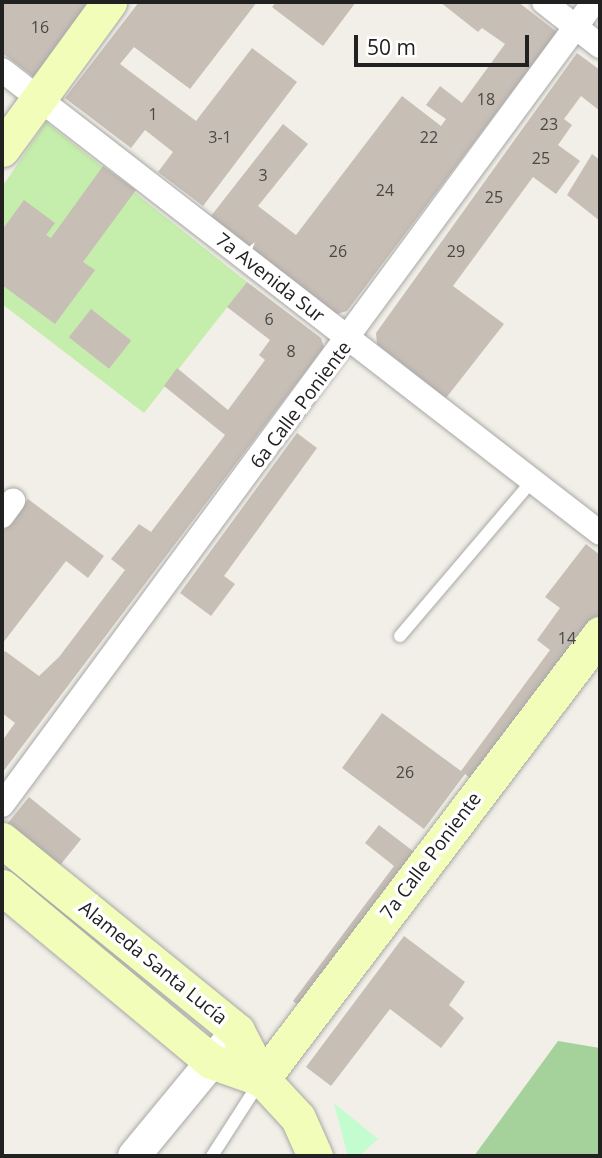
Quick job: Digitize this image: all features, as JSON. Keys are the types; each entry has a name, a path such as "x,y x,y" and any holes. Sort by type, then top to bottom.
{"main road":[{"path":"2,149 109,2"},
{"name":"7a Calle Poniente","path":"262,1079 600,634"},
{"name":"Alameda Santa Lucía","path":"2,840 237,1031 262,1079"},
{"name":"Alameda Santa Lucía","path":"2,887 211,1061 262,1079"},
{"path":"262,1079 298,1118 315,1156"}],"street":[{"path":"544,2 600,46"},
{"name":"6a Calle Poniente","path":"2,805 350,340 594,2"},
{"name":"7a Avenida Sur","path":"2,70 600,533"},
{"path":"134,1156 237,1031"}],"lane":[{"path":"400,636 533,480"},
{"path":"212,1156 262,1079"}],"green space":[{"path":"46,122 247,282 144,413 2,304 2,187"},
{"path":"558,1041 600,1048 600,1156 474,1156"},
{"path":"334,1103 378,1139 359,1156 348,1156"}],"building":[{"path":"2,2 97,2 38,80 2,53"},
{"path":"139,2 257,2 190,89 134,47 120,64 196,121 252,48 297,82 203,206 158,172 173,152 145,130 131,148 65,98"},
{"path":"276,2 356,2 323,46 272,7"},
{"path":"440,2 518,2 557,32 347,311 337,314 211,216 283,124 308,144 258,206 296,235 402,96 441,126 446,119 426,105 440,86 462,103 505,44 482,28 478,32"},
{"path":"577,53 600,70 600,111 581,96 564,119 572,125 558,145 580,161 556,194 533,177 453,286 504,324 446,398 377,344 376,333"},
{"path":"592,154 600,160 600,221 567,195"},
{"path":"103,166 136,190 83,262 95,270 55,324 2,285 2,230 24,200 55,223 46,235 51,238"},
{"path":"247,282 321,338 324,347 2,773 2,741 15,723 2,713 2,655 5,651 39,676 59,657 125,570 111,559 139,524 151,532 225,435 164,386 177,368 228,410 265,360 259,355 270,340 227,307"},
{"path":"91,309 131,340 109,369 69,337"},
{"path":"297,433 317,448 224,576 235,584 211,616 180,593"},
{"path":"28,499 104,556 88,578 66,561 2,644 2,533"},
{"path":"586,544 600,555 600,633 483,788 465,774 424,829 342,768 382,713 461,771 550,650 537,640 560,608 545,597"},
{"path":"29,797 81,839 58,867 6,825"},
{"path":"379,825 426,861 310,1014 293,1001 394,866 365,843"},
{"path":"404,936 465,982 449,1005 464,1018 441,1048 390,1009 331,1086 306,1067"}]}
